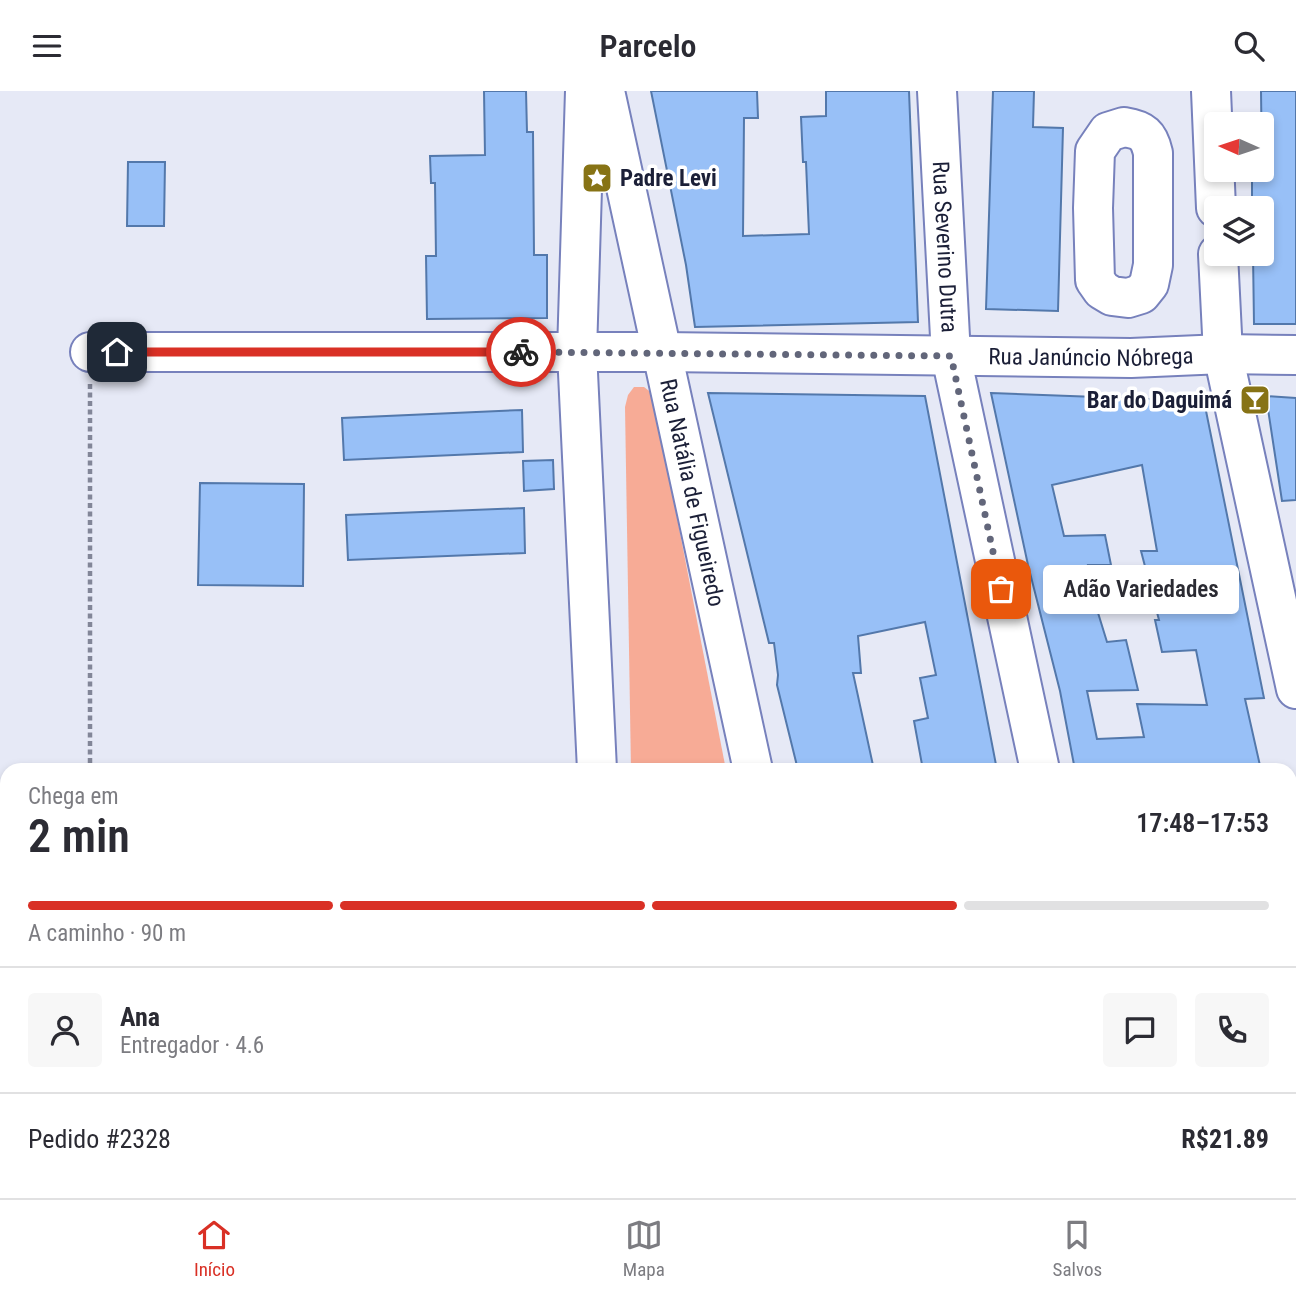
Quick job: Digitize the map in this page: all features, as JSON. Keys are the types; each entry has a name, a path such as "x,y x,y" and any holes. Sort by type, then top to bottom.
{"street":[{"path":"585,91 577,352 597,763"},
{"name":"Rua Natália de Figueiredo","path":"605,91 751,763"},
{"name":"Rua Severino Dutra","path":"937,91 951,356 1038,763"},
{"path":"1211,91 1215,196"},
{"path":"1219,266 1223,354 1296,689"},
{"path":"1128,298 1132,358"},
{"name":"Rua Janúncio Nóbrega","path":"90,352 662,352 1132,358 1223,354 1296,355"}],"path":[{"path":"90,352 90,763"}],"shaded area":[{"path":"634,387 644,387 653,394 725,763 631,763 625,407 628,395"}],"building":[{"path":"484,91 526,91 527,132 533,132 534,255 547,255 547,318 427,319 426,256 436,256 435,183 431,183 430,156 485,155"},
{"path":"651,91 757,91 758,118 744,118 743,236 809,234 801,117 826,116 826,91 909,91 918,322 695,327 686,265"},
{"path":"993,91 1034,91 1033,127 1063,128 1058,311 986,309"},
{"path":"1261,91 1296,91 1296,324 1254,324 1253,266 1274,266 1274,196 1252,196 1252,182 1274,182 1274,112 1261,112"},
{"path":"128,162 165,162 164,226 127,226"},
{"path":"708,393 925,396 996,763 922,763 914,721 928,718 920,678 936,675 925,622 858,636 861,673 853,673 872,763 796,763 777,685 774,643 769,643"},
{"path":"991,393 1204,401 1264,698 1245,699 1259,763 1074,763 1060,691 1028,565","holes":["1142,465 1157,551 1141,551 1159,620 1155,620 1162,652 1196,650 1207,705 1137,704 1144,737 1097,739 1087,691 1138,690 1126,640 1107,642 1095,603 1088,565 1111,565 1105,535 1064,536 1052,485"]},
{"path":"1266,396 1296,398 1296,500 1282,501"},
{"path":"522,410 523,452 344,460 342,418"},
{"path":"553,460 554,489 524,491 523,461"},
{"path":"200,483 304,484 303,586 198,585"},
{"path":"524,508 525,553 348,560 346,515"}],"way so far":[{"path":"521,352 951,356 1001,589"}],"place":[{"name":"Padre Levi","path":"597,178"},
{"name":"Bar do Daguimá","path":"1255,400"},
{"name":"Adão Variedades","path":"1001,589"}],"route":[{"path":"117,352 521,352"}]}
